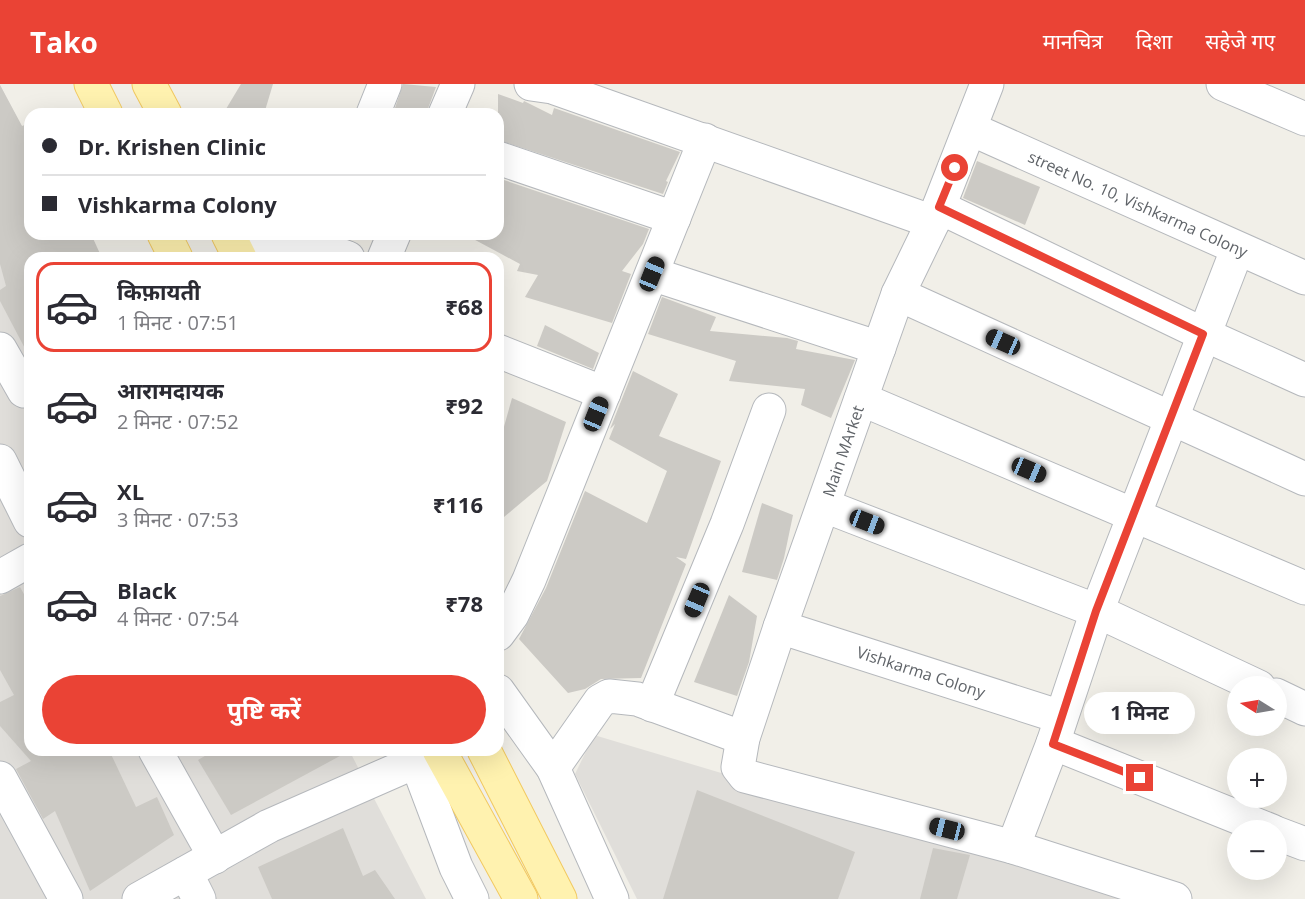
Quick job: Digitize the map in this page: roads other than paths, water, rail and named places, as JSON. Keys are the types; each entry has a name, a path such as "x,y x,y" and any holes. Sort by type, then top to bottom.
{"main road":[{"path":"91,84 103,108"},
{"path":"149,84 162,108"},
{"path":"487,756 560,899"},
{"path":"430,760 521,899"}],"street":[{"path":"375,108 385,84"},
{"path":"448,108 458,84"},
{"path":"531,84 552,87 705,140 936,215 1305,380"},
{"name":"Main MArket","path":"987,84 936,215 898,294 825,506 780,627 739,754 739,772 793,789 1013,847"},
{"path":"1223,84 1305,118"},
{"name":"street No. 10, Vishkarma Colony","path":"971,129 1305,278"},
{"path":"504,626 512,615 529,580 705,140"},
{"path":"504,160 674,218"},
{"path":"234,247 275,240"},
{"path":"320,240 339,252"},
{"path":"1175,899 1013,847 1057,730 1096,611 1203,334 1238,250"},
{"path":"652,274 879,348"},
{"path":"898,294 1305,479"},
{"path":"0,349 18,395"},
{"path":"504,353 604,393"},
{"path":"861,399 1305,588"},
{"path":"652,705 727,524 769,410"},
{"path":"0,461 24,509"},
{"path":"825,506 1096,611 1235,676"},
{"path":"0,577 24,563"},
{"name":"Vishkarma Colony","path":"780,627 1057,730 1249,820"},
{"path":"553,768 600,701 609,696 620,696 652,705 744,738"},
{"path":"504,699 553,768 612,899"},
{"path":"1287,700 1305,709"},
{"path":"158,756 215,857"},
{"path":"139,899 192,886 215,857 269,826 430,760 456,867 472,899"},
{"path":"0,778 66,899"},
{"path":"1287,837 1305,844"}]}
